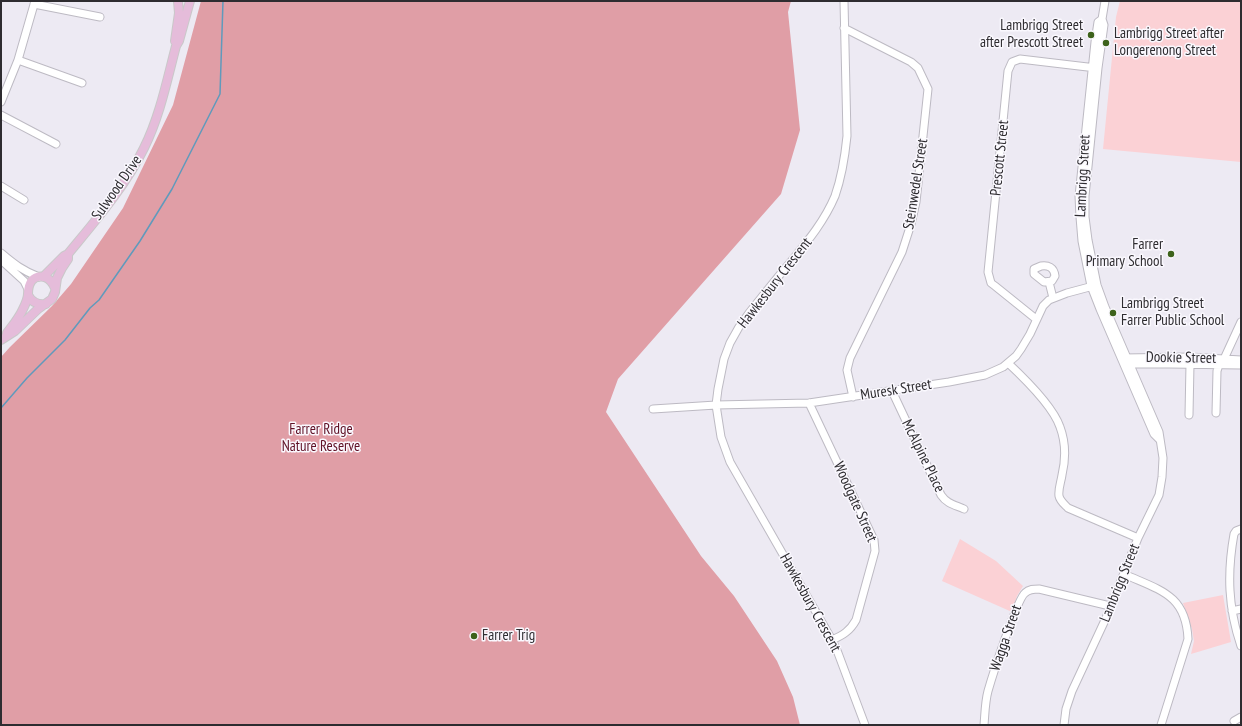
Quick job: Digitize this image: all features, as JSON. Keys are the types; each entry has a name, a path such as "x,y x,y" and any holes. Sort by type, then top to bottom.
{"main road":[{"name":"Sulwood Drive","path":"176,46 175,38 179,9 178,1"},
{"name":"Sulwood Drive","path":"1,340 20,316 32,281 41,277 68,254 116,195 138,161 155,122 190,1"},
{"name":"Sulwood Drive","path":"1,340 15,331 38,309 50,302 54,296 57,278 68,259 68,254"},
{"path":"41,277 52,282 55,288"},
{"path":"28,292 33,302 37,304 46,304"}],"street":[{"name":"Hawkesbury Crescent","path":"844,1 847,136 845,157 835,195 827,213 816,231 748,313 739,327 730,343 724,360 716,405 721,437 730,462 832,640 865,725"},
{"name":"Lambrigg Street","path":"1064,725 1066,709 1072,691 1106,618 1138,538 1159,495 1162,477 1163,458 1159,432 1100,309 1082,241 1079,196 1095,67 1098,22 1102,19 1104,1"},
{"path":"1,102 18,60 34,2 100,17"},
{"name":"Steinwedel Street","path":"844,28 911,62 918,68 926,82 928,89 918,189 911,224 902,252 850,358 847,370 853,397"},
{"name":"Prescott Street","path":"1036,319 995,286 992,283 988,272 1008,70 1012,62 1020,59 1095,67"},
{"path":"18,60 82,83"},
{"path":"1,115 56,144"},
{"path":"1,186 24,200"},
{"path":"1,253 25,272 41,277"},
{"path":"1,260 24,281 28,292"},
{"path":"1049,282 1053,298"},
{"name":"Muresk Street","path":"653,409 716,405 809,403 949,382 985,375 994,372 1016,356 1026,342 1043,306 1049,300 1094,285"},
{"path":"1216,413 1217,372 1219,365 1224,359 1241,322"},
{"name":"Dookie Street","path":"1126,361 1190,357 1241,360"},
{"name":"Dookie Street","path":"1126,361 1241,365"},
{"path":"1008,363 1024,378 1051,410 1060,426 1065,451 1065,461 1059,488 1060,499 1068,508 1138,538"},
{"path":"1189,415 1190,364"},
{"name":"McAlpine Place","path":"892,391 941,495 949,503 964,509"},
{"name":"Woodgate Street","path":"809,403 874,540 876,551 856,620 847,632 832,640"},
{"path":"1241,529 1236,531 1234,534 1229,566 1232,611 1241,646"},
{"path":"1124,574 1162,591 1171,597 1178,605 1187,626 1188,639 1161,725"},
{"name":"Wagga Street","path":"984,725 988,692 1012,619 1020,598 1024,593 1028,590 1039,589 1110,606"},
{"path":"1232,611 1241,609"},
{"path":"1234,721 1241,717"}],"shaded area":[{"path":"1120,1 1241,1 1241,162 1103,149 1116,17"},
{"path":"960,539 996,561 1023,586 1017,596 1012,612 942,581"},
{"path":"1223,595 1231,642 1191,654 1194,641 1192,629 1183,603"}],"green space":[{"name":"Farrer Ridge Nature Reserve","path":"201,1 791,1 788,12 800,130 781,194 618,379 606,412 701,556 734,596 777,661 793,697 800,725 1,725 1,357 52,306 71,284 123,208 173,105"}],"waterway":[{"path":"1,408 27,378 65,340 90,308 99,300 140,241 172,189 220,94 223,1"}],"place":[{"name":"Lambrigg Street after Prescott Street","path":"1091,35"},
{"name":"Lambrigg Street after Longerenong Street","path":"1106,43"},
{"name":"Farrer Primary School","path":"1171,254"},
{"name":"Lambrigg Street Farrer Public School","path":"1113,313"},
{"name":"Farrer Trig","path":"474,636"}]}
